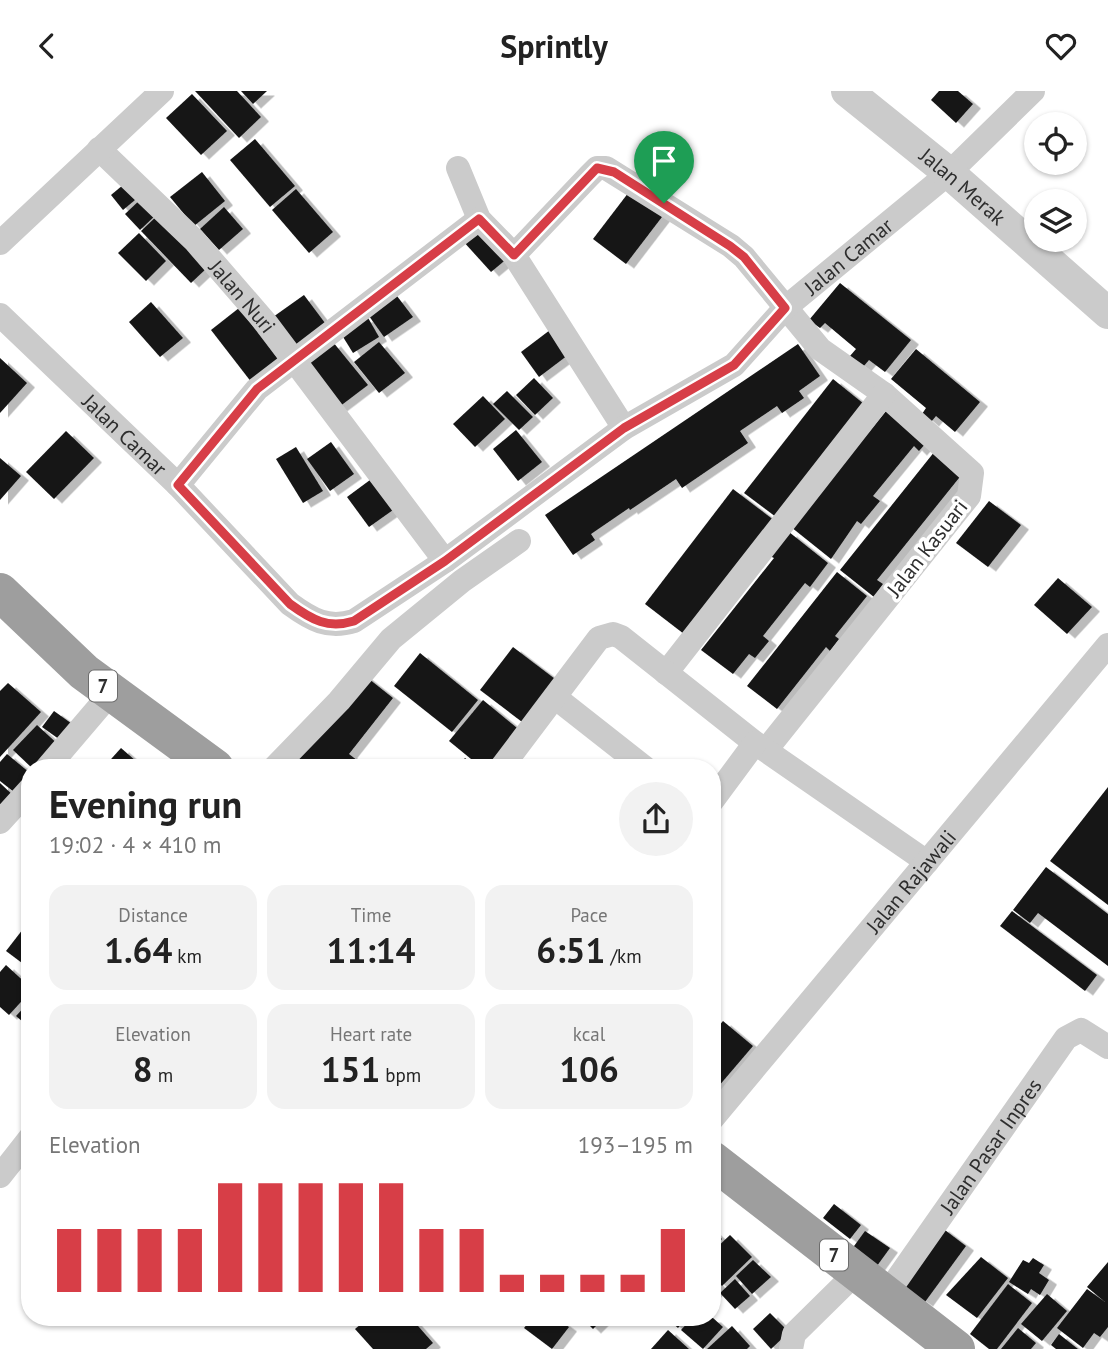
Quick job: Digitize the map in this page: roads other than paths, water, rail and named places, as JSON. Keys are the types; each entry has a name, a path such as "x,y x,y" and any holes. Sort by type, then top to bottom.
{"highway":[{"name":"7","path":"0,593 84,672 203,759"},
{"name":"7","path":"721,1167 956,1349"}],"street":[{"path":"0,243 162,91"},
{"name":"Jalan Merak","path":"847,91 949,173 1108,313"},
{"name":"Jalan Camar","path":"0,315 178,485 290,604 325,624 340,625 354,621 445,561 624,428 734,365 785,308 949,173 1033,91"},
{"name":"Jalan Nuri","path":"99,149 194,240 266,323 445,561"},
{"path":"458,168 479,219 514,255 624,428"},
{"name":"Jalan Kasuari","path":"514,255 597,168 606,168 744,257 820,349 884,394 972,473 969,496 721,791"},
{"path":"178,485 257,389 479,219"},
{"path":"666,673 884,394"},
{"path":"283,759 338,701 391,639 462,581 519,541"},
{"path":"509,759 599,638 606,635 621,637 761,746 927,862"},
{"name":"Jalan Rajawali","path":"721,1108 1108,645"},
{"path":"55,759 111,693"},
{"path":"556,698 634,759"},
{"path":"0,822 21,799"},
{"name":"Jalan Pasar Inpres","path":"871,1284 1066,1038 1081,1030 1108,1047"},
{"path":"0,1176 21,1149"},
{"path":"791,1349 794,1334 871,1284"}]}
